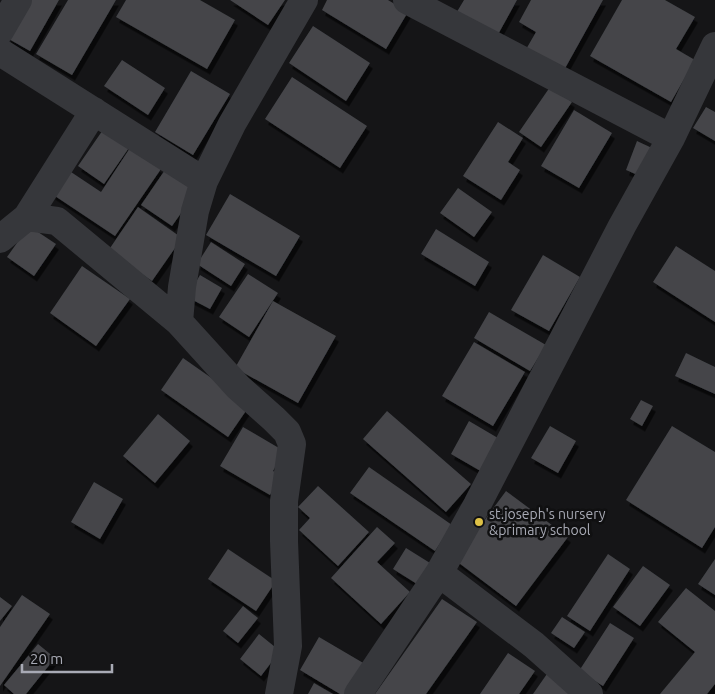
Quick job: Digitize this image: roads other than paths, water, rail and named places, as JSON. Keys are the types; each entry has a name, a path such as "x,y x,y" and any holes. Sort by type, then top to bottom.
{"street":[{"path":"0,31 18,0"},
{"path":"179,322 182,287 195,211 204,181 232,124 304,0"},
{"path":"407,0 671,138"},
{"path":"358,694 439,573 622,226 671,138 715,46"},
{"path":"0,52 204,181"},
{"path":"0,239 28,217 94,111"},
{"path":"28,217 57,221 179,322 238,387 274,418 287,432 292,444 284,501 288,646 279,694"},
{"path":"439,573 534,645 589,694"}],"place":[{"name":"st.joseph's nursery &primary school","path":"479,522"}]}
